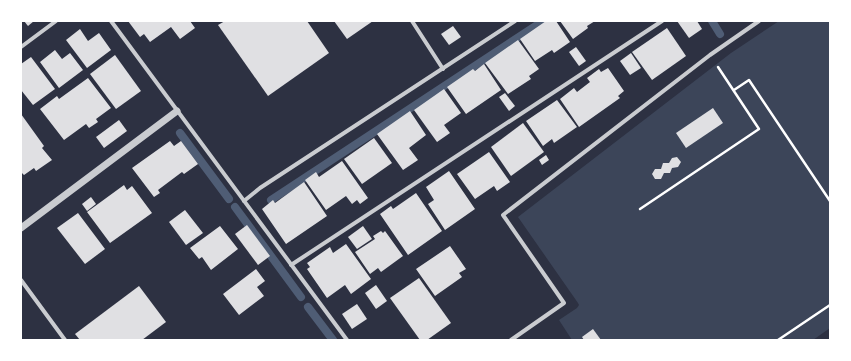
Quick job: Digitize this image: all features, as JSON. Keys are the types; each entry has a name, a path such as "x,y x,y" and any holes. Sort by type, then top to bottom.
{"street":[{"path":"21,47 56,21"},
{"path":"111,21 347,340"},
{"path":"412,21 443,69"},
{"path":"244,201 260,188 515,21"},
{"path":"291,265 662,21"},
{"path":"511,340 564,303 503,215 710,56 759,21"},
{"path":"21,228 177,111"},
{"path":"21,280 65,340"}],"path":[{"path":"640,209 759,129 710,56"},
{"path":"734,90 749,80 830,201"},
{"path":"778,340 830,305"}],"shaded area":[{"path":"779,21 830,21 830,328 813,340 572,340 559,320 579,305 518,217 731,53"}],"building":[{"path":"24,21 34,21 28,26"},
{"path":"128,21 190,21 195,28 180,39 171,27 150,42 144,34 140,37"},
{"path":"225,21 307,21 329,53 268,96 218,25"},
{"path":"334,21 373,21 347,39"},
{"path":"546,21 556,21 570,42 554,53 552,50 535,61 520,39"},
{"path":"560,21 595,21 573,39"},
{"path":"677,21 697,21 702,29 689,38"},
{"path":"453,26 461,37 449,45 441,34"},
{"path":"667,28 686,56 652,80 632,52"},
{"path":"80,29 88,41 99,33 111,50 87,68 66,40"},
{"path":"518,40 539,69 529,76 531,79 508,94 485,63"},
{"path":"576,47 586,61 579,66 569,52"},
{"path":"55,50 62,59 70,53 83,70 59,88 40,62"},
{"path":"631,53 641,68 630,75 620,61"},
{"path":"115,55 141,91 116,109 90,74"},
{"path":"31,57 55,89 33,105 21,90 21,64"},
{"path":"484,64 501,90 466,114 447,87 473,69 475,71"},
{"path":"608,68 624,91 618,96 620,98 579,127 560,99 574,88 577,92 590,82 587,78 599,69 601,72"},
{"path":"88,78 111,108 96,119 98,122 89,128 86,124 64,140 40,109 57,96 59,99"},
{"path":"444,89 461,113 444,125 450,133 437,142 414,110"},
{"path":"505,93 515,106 509,111 499,97"},
{"path":"557,100 577,127 554,143 552,139 543,146 526,121"},
{"path":"713,108 723,123 686,148 676,133"},
{"path":"410,111 426,135 409,148 418,160 403,170 377,134"},
{"path":"21,114 44,146 42,148 52,160 36,171 34,168 24,175 21,172"},
{"path":"119,120 127,131 104,148 96,137"},
{"path":"523,123 544,152 511,176 491,147"},
{"path":"374,138 392,163 362,184 344,159"},
{"path":"170,141 174,146 181,141 198,164 184,174 182,172 158,190 160,193 154,197 132,168"},
{"path":"489,152 510,182 497,191 494,186 475,199 457,174"},
{"path":"546,155 549,160 542,165 539,160"},
{"path":"677,157 681,162 678,167 672,168 670,173 664,173 661,179 655,179 652,174 655,169 661,169 663,163 669,163 672,158"},
{"path":"342,161 368,198 360,204 357,200 352,204 346,196 326,210 305,180 316,172 319,177"},
{"path":"449,171 475,209 445,230 428,204 434,200 426,187"},
{"path":"304,182 327,216 286,244 262,209 273,200 275,203"},
{"path":"124,185 127,190 132,186 152,213 110,243 87,212"},
{"path":"416,193 442,231 408,255 380,214 391,206 393,209"},
{"path":"91,197 96,204 87,211 82,204"},
{"path":"185,210 203,233 186,245 169,222"},
{"path":"78,213 105,249 85,264 57,228"},
{"path":"247,225 270,256 258,265 235,234"},
{"path":"220,226 238,249 211,270 202,257 199,259 190,248"},
{"path":"363,226 372,239 357,249 348,237"},
{"path":"381,231 383,233 385,231 403,256 381,272 378,268 370,274 355,252 375,239 373,236"},
{"path":"346,244 371,279 351,294 345,285 327,298 307,269 310,267 307,263 330,247 333,253"},
{"path":"450,246 466,269 459,273 462,277 435,296 416,269"},
{"path":"256,269 265,281 257,287 264,296 239,315 223,294"},
{"path":"419,278 451,323 427,340 420,340 390,298"},
{"path":"376,285 387,301 376,309 365,293"},
{"path":"139,286 166,322 142,340 80,340 75,334"},
{"path":"357,304 367,319 352,329 342,314"},
{"path":"593,329 601,340 584,340 582,337"}],"waterway":[{"path":"271,200 543,21"},
{"path":"712,21 720,34"},
{"path":"180,133 229,199"},
{"path":"235,207 301,297"},
{"path":"308,307 333,340"}]}
